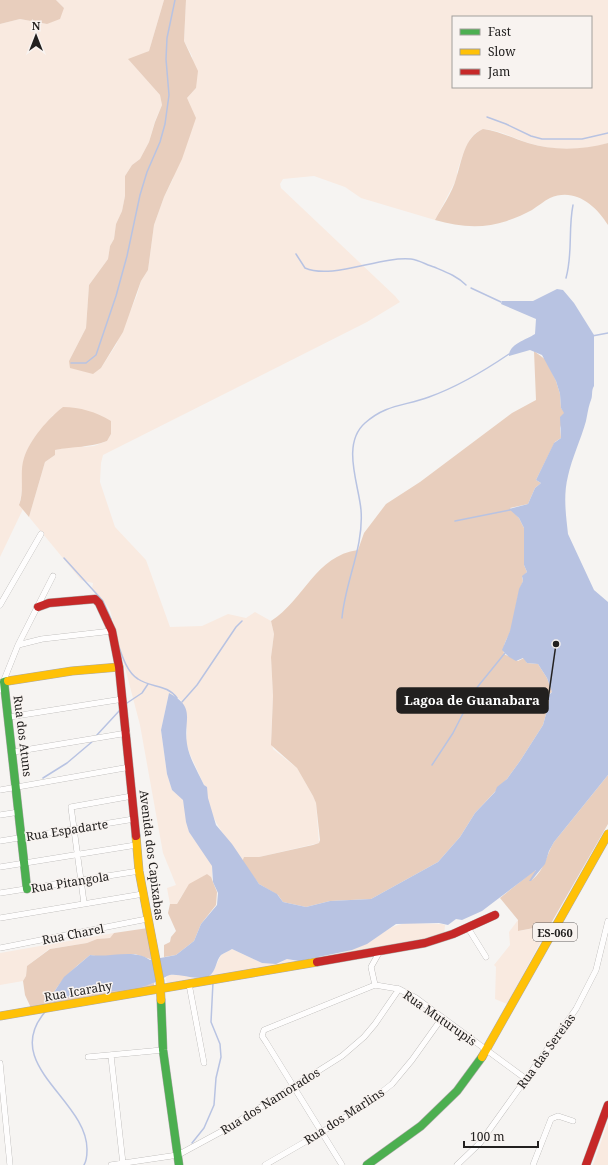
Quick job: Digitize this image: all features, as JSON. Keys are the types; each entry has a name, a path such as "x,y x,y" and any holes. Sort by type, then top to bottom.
{"street":[{"path":"0,606 41,534"},
{"path":"1,686 18,645 53,576"},
{"name":"Avenida dos Capixabas","path":"38,607 49,603 95,599 99,603 112,631 127,733 139,871 142,894 156,959 160,989 163,1050 179,1165"},
{"path":"18,645 42,639 112,631"},
{"path":"1,686 72,671 118,667"},
{"name":"Rua dos Atuns","path":"1,686 9,717 23,837 27,889"},
{"path":"9,717 123,699"},
{"path":"13,752 127,733"},
{"path":"0,790 130,767"},
{"path":"84,903 70,809 72,806 132,796"},
{"path":"0,815 19,812"},
{"name":"Rua Espadarte","path":"0,841 134,819"},
{"name":"ES-060","path":"367,1165 421,1126 457,1091 487,1051 608,834"},
{"path":"0,867 136,844"},
{"name":"Rua Pitangola","path":"0,893 139,871"},
{"path":"0,918 142,894"},
{"name":"Rua Icarahy","path":"0,1016 380,951 406,949 431,943 468,928 495,914"},
{"name":"Rua Charel","path":"0,948 147,919"},
{"name":"Rua das Sereias","path":"457,1165 480,1143 576,1009 591,983 596,970 608,921"},
{"path":"468,928 486,957"},
{"path":"342,1165 262,1036 264,1030 376,985 371,967 380,951"},
{"path":"190,984 204,1062"},
{"name":"Rua Muturupis","path":"376,985 399,989 416,998 526,1078"},
{"name":"Rua dos Namorados","path":"111,1165 178,1155 211,1138 342,1056 364,1036 399,989"},
{"name":"Rua dos Marlins","path":"265,1165 322,1132 369,1102 392,1084 412,1060 442,1018"},
{"path":"88,1057 163,1050"},
{"path":"111,1056 123,1164"},
{"path":"0,1063 10,1165"},
{"path":"586,1165 608,1105"},
{"path":"533,1165 551,1120 558,1116 573,1122"}],"shaded area":[{"path":"0,0 56,0 64,8 60,19 47,24 20,19 0,24"},
{"path":"56,0 164,0 149,51 129,60 160,95 162,105 155,121 149,142 140,159 132,165 125,176 125,196 122,211 116,224 114,239 110,246 108,259 89,285 86,328 69,361 93,373 101,368 116,345 137,295 141,281 148,270 154,225 164,197 173,179 187,98 196,88 192,56 184,41 186,0 608,0 608,143 577,150 549,148 529,143 495,131 482,130 477,132 467,144 457,172 457,178 435,220 361,198 345,187 314,176 283,179 280,184 281,188 400,302 367,322 103,455 100,482 115,527 146,560 170,627 202,626 228,614 246,618 255,612 271,621 274,634 271,657 273,696 271,739 273,749 297,768 316,803 319,843 259,857 244,858 242,862 214,818 210,808 207,787 204,785 186,742 187,731 181,700 169,693 161,730 167,774 172,790 183,799 189,832 212,864 212,881 207,874 189,886 177,904 170,904 167,888 176,885 163,853 140,725 110,610 101,597 97,597 92,589 93,583 81,580 29,517 45,462 55,455 55,450 79,445 84,447 94,446 107,441 111,434 111,421 53,415 31,442 25,455 19,504 23,509 0,557 0,24 20,19 47,24 64,8"},
{"path":"164,0 186,0 184,41 198,71 196,88 187,98 196,118 182,159 164,197 154,225 148,270 141,281 123,332 101,368 93,374 70,368 69,361 86,328 89,285 108,259 110,246 114,239 116,224 122,211 125,196 125,176 132,165 140,159 149,142 162,105 160,95 128,59 149,51"},
{"path":"483,129 538,146 568,149 608,143 608,225 591,205 576,196 568,195 559,195 550,198 526,213 498,224 462,226 435,220 452,189 462,157 468,144 477,133"},
{"path":"534,351 546,360 556,381 560,394 561,408 565,413 560,428 561,438 555,442 536,480 541,483 535,488 528,504 510,508 519,518 524,528 524,565 527,572 522,577 523,581 517,598 512,627 505,643 504,654 518,661 524,658 527,663 538,664 547,678 552,692 549,694 549,703 543,725 507,779 475,813 460,837 438,862 371,899 330,901 306,907 283,902 278,895 259,884 242,862 244,857 259,857 313,845 319,843 320,840 316,803 313,796 297,768 271,745 273,696 271,657 274,634 271,621 283,612 321,569 343,554 358,550 364,533 386,504 420,482 512,413 536,400"},
{"path":"63,407 88,411 111,421 111,434 107,441 100,443 55,450 55,455 45,462 29,517 19,505 22,493 22,470 24,458 40,430 51,417"},
{"path":"608,775 608,824 546,932 539,927 518,931 518,920 500,898 535,870 536,872 530,881 535,878 542,869 554,842"},
{"path":"207,874 211,877 217,892 216,905 201,924 194,941 176,955 164,957 164,945 170,942 171,937 176,931 168,913 170,904 177,904 189,884"},
{"path":"518,920 519,931 539,927 546,932 507,1004 495,999 496,967 494,965 510,945 509,932"},
{"path":"411,923 445,925 444,938 167,985 166,978 168,975 185,975 194,978 212,974 221,955 232,949 262,963 280,963 287,959 296,961 311,960 351,950 371,941 386,930 397,925"},
{"path":"148,928 153,960 135,954 101,957 90,955 72,970 61,982 49,1002 66,999 76,990 117,990 154,983 154,987 85,997 73,1001 31,1008 25,995 23,981 26,976 27,966 50,949 87,943 97,939 110,938 114,933"},
{"path":"114,933 110,938 97,939 87,943 49,949 27,966 26,976 23,981 0,985 0,953"},
{"path":"608,1122 608,1165 593,1165"}],"water":[{"path":"557,289 563,290 574,303 594,335 594,386 592,398 582,435 566,483 565,505 568,534 594,590 608,602 608,775 554,842 549,851 545,864 531,881 529,881 536,870 482,911 462,920 456,919 448,925 439,923 396,924 367,944 352,950 299,961 287,959 276,964 262,963 232,949 221,955 213,972 204,978 171,975 136,988 113,991 79,990 63,1000 52,1002 45,1001 44,1000 54,992 64,977 90,955 98,956 129,954 144,956 150,960 176,955 194,941 201,924 217,905 218,893 213,882 212,866 189,832 183,800 172,790 167,774 161,730 169,693 178,698 186,709 186,735 188,749 204,785 207,787 208,798 216,825 232,844 259,884 277,894 283,902 306,907 330,901 371,899 438,862 460,837 475,813 495,792 497,787 507,779 520,761 543,725 549,703 549,695 552,692 547,678 538,664 527,663 523,658 516,661 502,650 510,631 519,589 523,581 522,576 527,572 524,565 524,528 519,518 509,509 528,504 535,488 541,483 536,480 554,443 561,438 560,417 564,413 561,408 560,394 556,381 542,355 530,350 509,356 515,345 535,334 536,319 501,304 502,301 533,301"}],"waterway":[{"path":"71,363 86,363 96,355 116,296 127,256 140,195 147,172 160,142 165,124 169,95 166,59 167,38 175,0"},
{"path":"487,117 531,136 542,139 582,139 608,133"},
{"path":"566,278 569,260 573,205"},
{"path":"296,254 305,268 316,271 342,270 385,261 411,259 420,261 447,273 459,279 466,285"},
{"path":"471,288 501,302"},
{"path":"592,336 608,333"},
{"path":"342,618 360,537 361,510 353,465 354,442 358,432 365,423 380,412 429,397 450,388 509,354"},
{"path":"455,521 510,510"},
{"path":"64,558 103,601 111,619"},
{"path":"182,702 197,685 236,627 242,621"},
{"path":"118,644 125,663 134,676 143,682 169,690 177,698"},
{"path":"432,765 453,733 475,690 505,653"},
{"path":"127,703 142,693 148,684"},
{"path":"96,736 120,710"},
{"path":"43,778 67,763 93,741"},
{"path":"192,1143 204,1128 214,1105 216,1078 221,1057 220,1044 211,1022 213,982"},
{"path":"45,1012 34,1031 33,1049 39,1066 75,1115 84,1132 87,1150 87,1158 84,1165"}],"traffic: fast":[{"path":"8,681 4,682 27,889"},
{"path":"161,1000 163,1050 179,1165"},
{"path":"367,1165 421,1126 457,1091 482,1057"}],"traffic: slow":[{"path":"8,681 72,671 119,667"},
{"path":"482,1057 608,834"},
{"path":"136,836 139,871 160,981 161,1000"},
{"path":"0,1016 317,962"}],"traffic: jam":[{"path":"38,607 49,603 95,599 99,603 112,631 119,667 136,836"},
{"path":"317,962 425,943 453,934 495,915"},
{"path":"586,1165 608,1105"}],"place":[{"name":"Lagoa de Guanabara","path":"556,644"}]}
